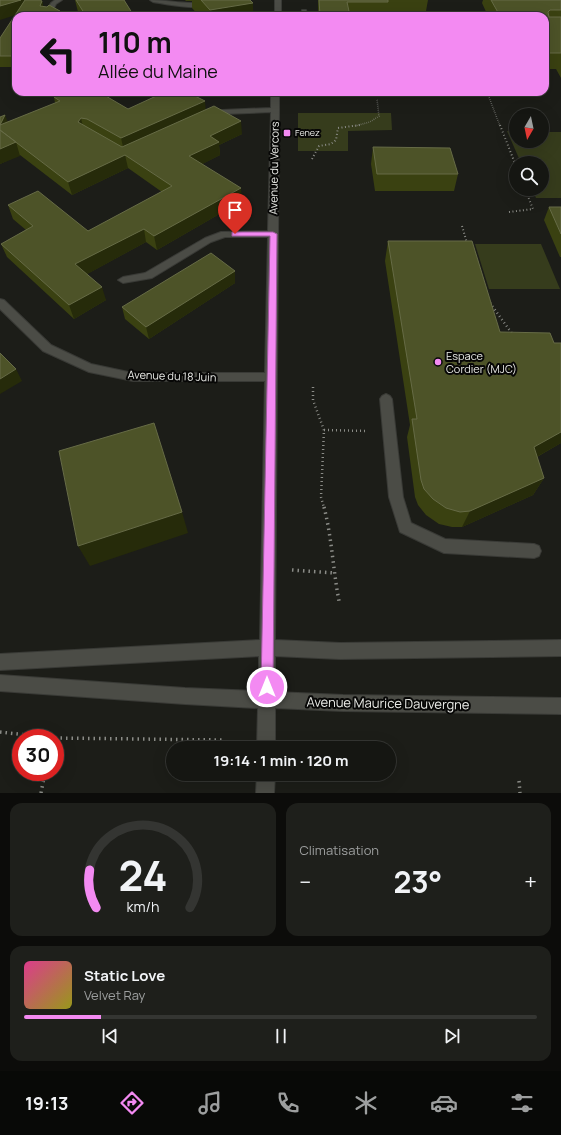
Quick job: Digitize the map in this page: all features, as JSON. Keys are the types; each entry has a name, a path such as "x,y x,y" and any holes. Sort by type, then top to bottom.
{"street":[{"path":"49,12 54,3 59,0"},
{"path":"153,0 192,4 213,4"},
{"path":"278,0 278,12"},
{"name":"Avenue du Vercors","path":"266,741 275,96"},
{"path":"202,120 222,112 275,110"},
{"path":"123,280 148,276 208,240 224,234 273,234"},
{"name":"Avenue du 18 Juin","path":"0,303 47,348 89,368 133,377 271,377"},
{"path":"386,399 396,497 405,527 444,546 534,551"},
{"path":"0,662 267,648 340,651 561,648"},
{"name":"Avenue Maurice Dauvergne","path":"0,683 343,703 561,706"},
{"path":"265,793 266,781"}],"path":[{"path":"489,96 512,156"},
{"path":"312,159 319,146 332,144 336,140 338,128 358,126 374,121 380,116 377,99"},
{"path":"509,212 533,209 528,196"},
{"path":"462,226 468,247"},
{"path":"489,302 516,340"},
{"path":"313,387 313,400 324,430 321,497 328,527 339,601"},
{"path":"324,430 389,432"},
{"path":"268,568 334,573"},
{"path":"0,732 12,733"},
{"path":"64,738 222,741"},
{"path":"41,793 43,781"},
{"path":"520,781 520,793"}],"green space":[{"path":"298,113 391,113 392,130 348,131 348,151 298,151"},
{"path":"549,132 561,132 561,198 536,198 535,196 549,196 549,156 518,156 514,148 549,148"},
{"path":"475,244 541,244 560,289 489,289"}],"building":[{"path":"0,0 21,0 0,6"},
{"path":"25,0 40,0 42,1 40,6 47,7 49,5 60,11 60,12 17,12"},
{"path":"76,0 124,0 132,12 84,12"},
{"path":"201,0 250,0 253,3 210,10"},
{"path":"319,0 388,0 388,2 347,2 349,12 320,12"},
{"path":"491,0 561,0 561,10 550,10 548,12 498,12"},
{"path":"549,17 561,17 561,53 549,53"},
{"path":"12,20 12,56 0,56 0,38"},
{"path":"106,96 128,109 156,96 195,96 205,101 121,138 87,119 81,118 78,122 122,147 214,106 241,121 210,136 219,142 189,156 241,188 154,236 144,229 75,264 102,287 69,305 1,244 33,226 8,205 38,191 88,231 172,186 125,155 68,182 0,130 0,125 60,101 54,97"},
{"path":"5,115 0,125 0,117"},
{"path":"0,130 16,142 0,149"},
{"path":"373,147 450,148 458,174 377,174"},
{"path":"549,207 561,207 561,234"},
{"path":"388,241 472,241 500,332 550,333 554,343 561,343 561,432 534,447 544,478 470,511 460,512 446,508 433,499 424,489 421,480 412,419 417,419"},
{"path":"211,253 235,271 146,327 122,307"},
{"path":"0,353 16,369 0,379"},
{"path":"154,423 182,512 78,546 59,451"}],"place":[{"name":"Fenez","path":"287,133"},
{"name":"Espace Cordier (MJC)","path":"438,362"}],"route":[{"path":"235,234 273,234 267,687"}]}
